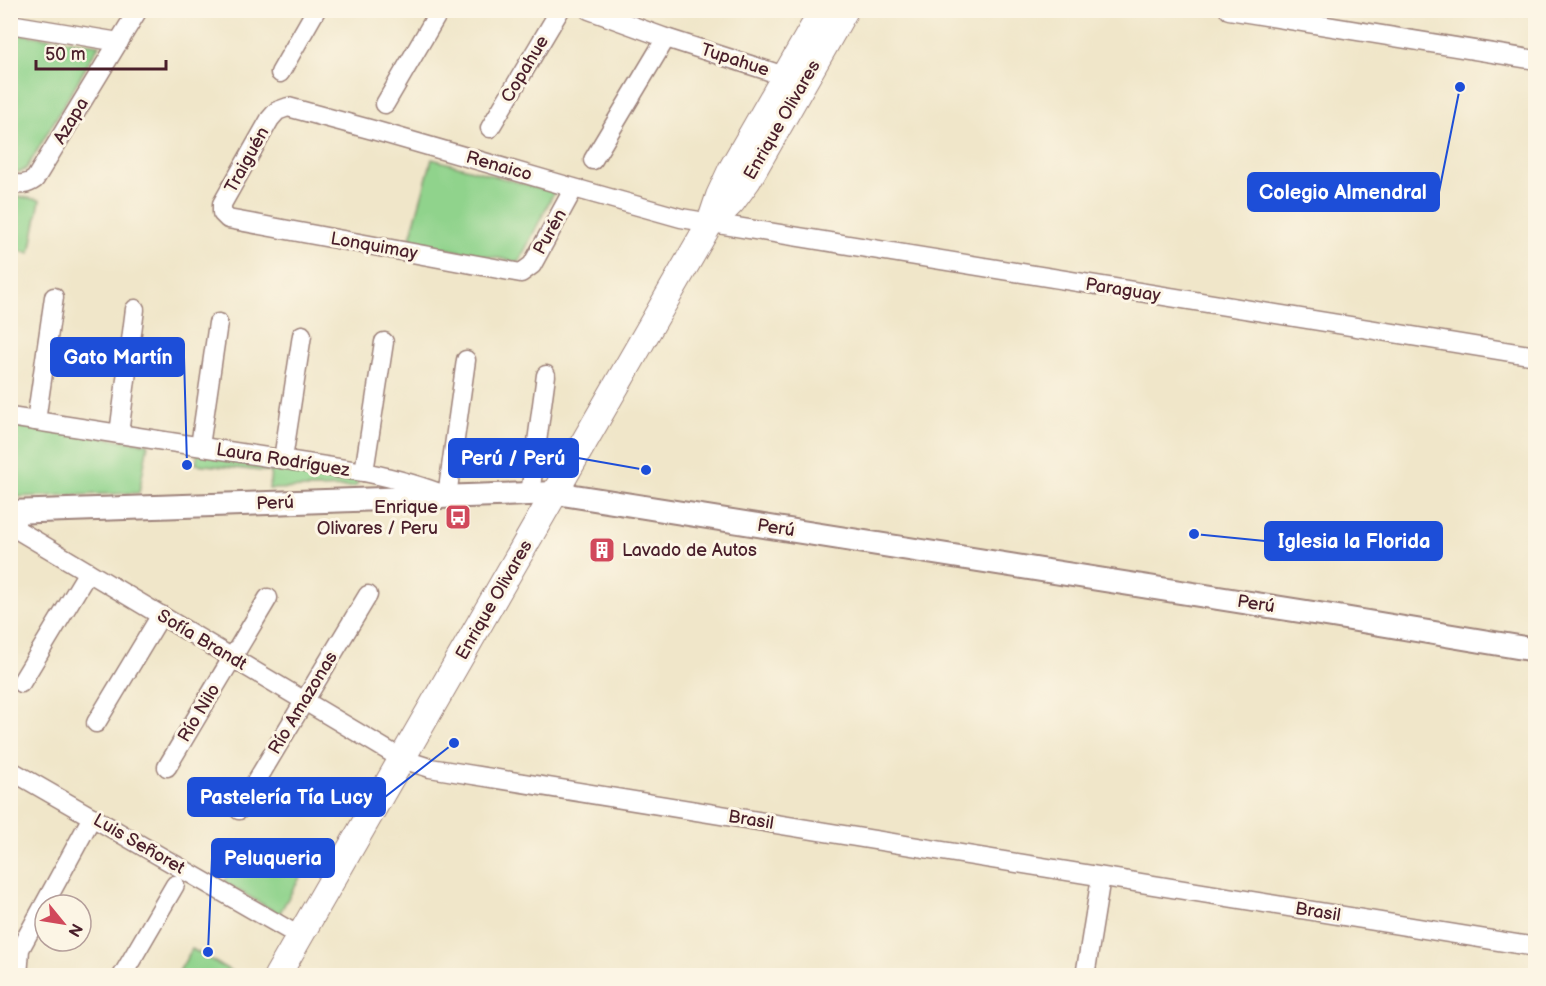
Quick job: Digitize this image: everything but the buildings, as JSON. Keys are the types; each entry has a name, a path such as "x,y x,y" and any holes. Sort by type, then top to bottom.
{"main road":[{"name":"Enrique Olivares","path":"277,975 710,223 722,213 744,185 795,79 823,10"},
{"name":"Enrique Olivares","path":"795,79 845,10"}],"street":[{"name":"Azapa","path":"10,183 20,185 35,179 138,10"},
{"path":"280,73 316,10"},
{"path":"385,105 440,10"},
{"name":"Copahue","path":"490,128 560,10"},
{"name":"Tupahue","path":"589,10 666,38 795,79"},
{"path":"1229,10 1536,60"},
{"path":"10,24 119,42"},
{"path":"593,160 666,38"},
{"name":"Renaico","path":"288,107 681,218 710,223"},
{"name":"Traiguén","path":"228,219 222,213 222,204 270,119 277,111 288,107"},
{"name":"Purén","path":"521,273 532,265 574,188"},
{"name":"Lonquimay","path":"228,219 521,273"},
{"name":"Paraguay","path":"710,223 1536,356"},
{"path":"36,421 54,297"},
{"path":"118,434 135,309"},
{"path":"200,446 218,323"},
{"path":"283,459 302,335"},
{"path":"364,472 384,342"},
{"path":"447,496 466,360"},
{"path":"530,494 546,375"},
{"name":"Laura Rodríguez","path":"10,417 364,472 406,482 447,496"},
{"name":"Perú","path":"13,523 447,496 556,493 1536,650"},
{"name":"Sofía Brandt","path":"13,523 88,572 402,759"},
{"path":"21,683 88,572"},
{"name":"Río Amazonas","path":"238,810 368,596"},
{"name":"Río Nilo","path":"166,767 268,598"},
{"path":"96,723 161,615"},
{"name":"Brasil","path":"402,759 430,768 1536,946"},
{"name":"Luis Señoret","path":"10,770 299,936"},
{"path":"18,975 20,949 92,817"},
{"path":"1085,975 1101,876"},
{"path":"122,975 175,885"}],"green space":[{"path":"11,33 99,45 28,166 25,170 18,172 11,171"},
{"path":"432,159 554,192 519,262 409,242"},
{"path":"10,195 40,200 30,253 11,249"},
{"path":"11,424 148,444 139,493 11,497"},
{"path":"198,452 357,480 358,483 354,487 269,489 271,472 196,464"},
{"path":"246,842 302,874 279,914 224,882"},
{"path":"192,949 238,975 177,975"}],"place":[{"name":"Colegio Almendral","path":"1460,87"},
{"name":"Gato Martín","path":"187,465"},
{"name":"Perú / Perú","path":"646,470"},
{"name":"Enrique Olivares / Peru","path":"458,517"},
{"name":"Iglesia la Florida","path":"1194,534"},
{"name":"Lavado de Autos","path":"602,550"},
{"name":"Pastelería Tía Lucy","path":"454,743"},
{"name":"Peluqueria","path":"208,952"}]}
